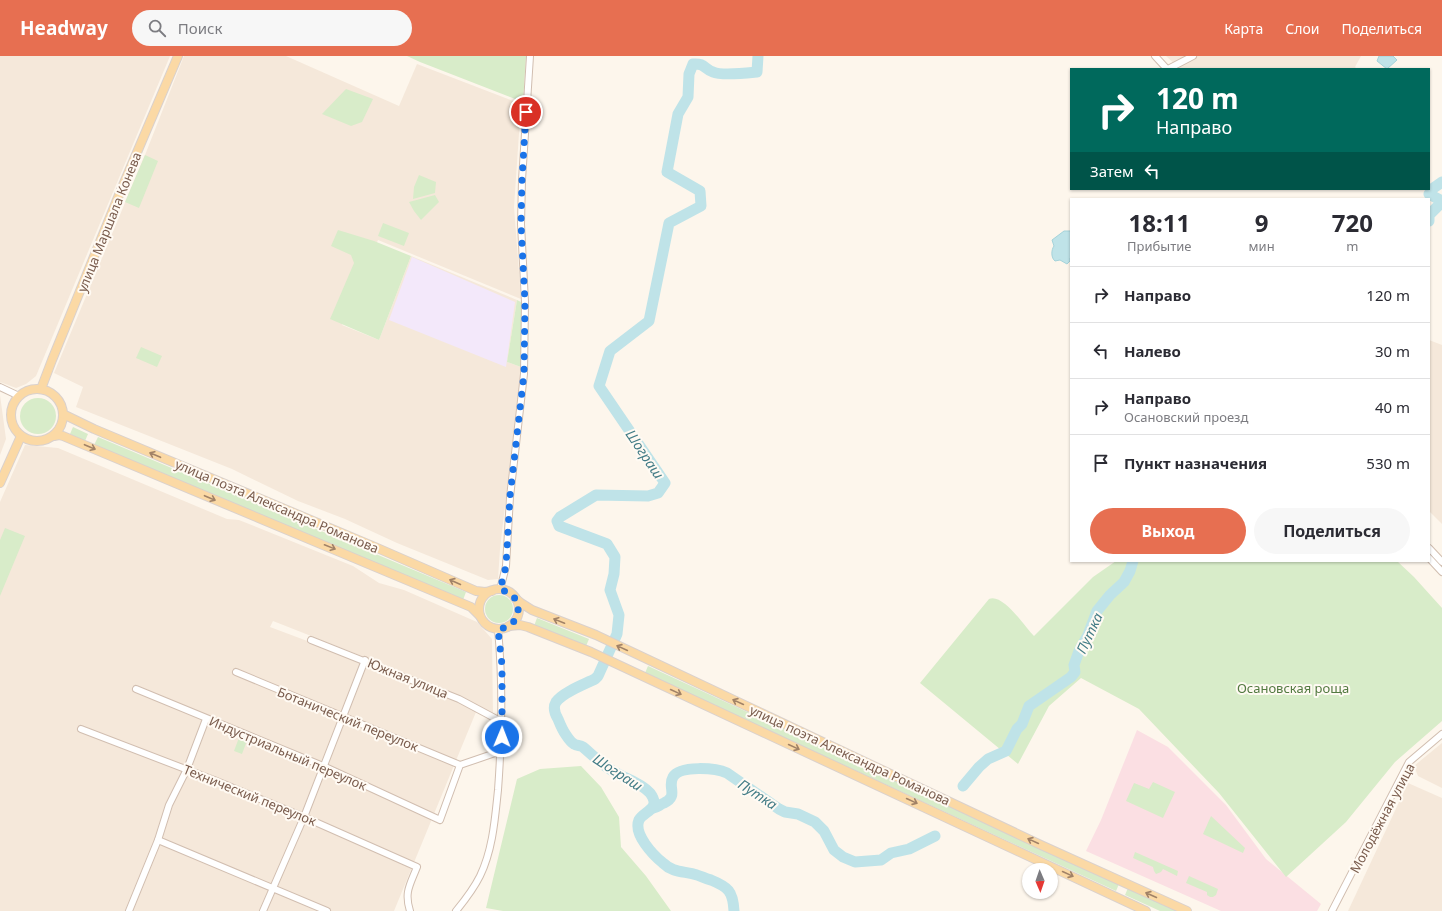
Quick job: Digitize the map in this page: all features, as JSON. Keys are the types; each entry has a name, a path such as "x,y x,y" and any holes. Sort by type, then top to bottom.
{"main road":[{"name":"улица Маршала Конева","path":"41,389 178,56"},
{"path":"41,389 50,392 57,398 62,406 64,414 62,424 54,436 36,442 27,440 21,436 13,426 11,416 13,405 19,396 28,391 41,389"},
{"name":"улица поэта Александра Романова","path":"64,414 102,432 476,591 485,592 496,590"},
{"path":"0,483 21,436"},
{"name":"улица поэта Александра Романова","path":"54,436 63,436 357,558 471,607 480,616"},
{"path":"496,590 507,592 515,598 518,605 518,612 516,618 509,626 498,629 488,626 480,616 479,608 482,600 485,596 496,590"},
{"name":"улица поэта Александра Романова","path":"515,598 532,610 596,636 1041,845 1187,911"},
{"name":"улица поэта Александра Романова","path":"509,626 520,625 528,627 591,652 1146,911"}],"street":[{"path":"496,590 506,566 510,496 524,374 525,302 521,195 530,56"},
{"path":"1155,56 1167,68"},
{"path":"1170,68 1193,56"},
{"path":"0,387 19,396"},
{"path":"1430,549 1442,562"},
{"path":"1430,559 1442,572"},
{"path":"456,911 480,875 490,845 496,809 502,722 502,665 498,629"},
{"name":"Южная улица","path":"311,640 365,660 459,699 502,722"},
{"path":"263,911 304,817 365,660"},
{"name":"Ботанический переулок","path":"236,672 460,765"},
{"name":"Индустриальный переулок","path":"136,689 323,766 440,820 460,765"},
{"path":"129,911 158,840 169,805 186,769 206,719"},
{"name":"Технический переулок","path":"81,729 186,769 304,817 417,867 407,892 407,901 410,911"},
{"name":"Молодёжная улица","path":"1332,911 1409,762 1442,734"},
{"path":"460,765 501,751"},
{"path":"158,840 327,911"}],"shaded area":[{"path":"0,56 170,56 36,376 26,384 16,388 0,382"},
{"path":"184,56 286,56 399,106 417,64 521,104 514,207 521,299 378,240 342,325 379,340 411,256 517,300 507,362 521,367 500,549 498,579 488,580 397,543 345,519 298,501 232,469 76,407 83,387 54,373 145,155"},
{"path":"1166,56 1361,56 1355,67 1356,68 1179,68"},
{"path":"412,257 515,302 506,367 389,320"},
{"path":"1430,340 1442,345 1442,524 1430,512"},
{"path":"0,395 6,439 0,455"},
{"path":"25,445 58,448 227,519 239,520 353,566 379,583 404,590 477,622 492,639 493,716 460,696 367,658 273,621 270,627 366,663 458,702 476,712 394,911 0,911 0,502"},
{"path":"1137,730 1168,747 1226,805 1266,859 1321,904 1317,911 1221,911 1086,851 1101,820"},
{"path":"1442,743 1442,788 1418,776 1414,766"},
{"path":"1408,783 1442,798 1442,911 1348,911"}],"green space":[{"path":"407,56 526,56 523,102 420,62"},
{"path":"346,89 373,99 362,122 351,126 322,114"},
{"path":"145,155 158,161 139,208 125,202"},
{"path":"419,175 436,182 435,193 413,199 414,187"},
{"path":"435,195 439,202 421,220 409,202"},
{"path":"383,223 409,233 404,246 378,236"},
{"path":"338,230 374,241 411,256 379,340 330,319 354,263 351,255 331,246"},
{"path":"517,300 521,302 521,367 507,362"},
{"path":"141,347 162,356 157,367 136,358"},
{"path":"42,398 51,403 55,409 55,423 51,429 42,434 34,434 25,429 21,423 20,412 25,403 31,399"},
{"path":"73,427 88,434 85,441 70,434"},
{"path":"98,437 466,592 463,600 94,445"},
{"path":"5,528 25,536 0,596 0,540"},
{"name":"Осановская роща","path":"1115,562 1398,562 1442,608 1442,721 1395,762 1346,822 1286,877 1219,793 1139,709 1081,678 1049,706 1018,764 920,683 989,599 995,598 1001,601 1034,636 1093,577"},
{"path":"499,595 509,599 513,609 509,619 499,623 489,619 485,609 489,599"},
{"path":"537,618 589,639 586,646 534,626"},
{"path":"648,666 1119,884 1116,891 1058,863 645,673"},
{"path":"240,735 248,738 242,754 234,751"},
{"path":"581,766 601,787 619,817 621,847 646,876 671,911 503,911 486,908 517,779 540,769"},
{"path":"1153,782 1175,792 1163,818 1126,801 1134,783 1149,789"},
{"path":"1211,816 1245,848 1243,853 1203,834"},
{"path":"1135,852 1178,871 1177,876 1163,869 1161,872 1156,874 1153,867 1133,858"},
{"path":"1189,876 1218,889 1216,895 1210,897 1207,895 1207,892 1186,883"},
{"path":"1128,888 1178,911 1160,911 1125,895"}],"water":[{"path":"1379,56 1393,56 1397,60 1388,68 1386,68 1377,61"},
{"path":"1064,231 1070,231 1070,261 1067,264 1060,260 1055,261 1053,258 1052,250 1054,246 1052,240"}],"waterway":[{"name":"Шограш","path":"734,911 731,894 722,885 699,875 671,869 654,855 641,838 638,826 641,817 653,806 653,798 650,793 640,785 611,770 583,747 573,743 565,733 556,715 555,706 559,698 598,676 617,634 619,615 610,590 614,574 615,557 607,544 559,526 557,521 560,517 596,495 648,496 658,493 665,483 599,386 610,351 649,321 669,223 701,206 700,191 667,172 678,114 688,97 689,74 693,64 700,64 710,71 722,74 757,72 758,56"},
{"name":"Путка","path":"1430,214 1438,206 1440,200 1429,194 1432,189 1442,182"},
{"name":"Путка","path":"963,786 988,759 1006,751 1017,729 1022,724 1029,706 1071,677 1075,672 1074,665 1079,651 1088,635 1097,611 1110,595 1124,582 1133,562"},
{"name":"Путка","path":"653,808 664,803 671,797 671,784 673,777 677,773 690,769 707,769 727,773 779,809 785,812 798,814 815,822 824,831 834,850 843,857 855,862 881,860 891,853 909,849 935,836"}],"route":[{"path":"502,737 502,665 498,629 506,628 512,624 518,612 518,605 515,598 510,593 500,590 500,587 506,566 510,496 524,374 525,302 521,224 526,112"}]}
